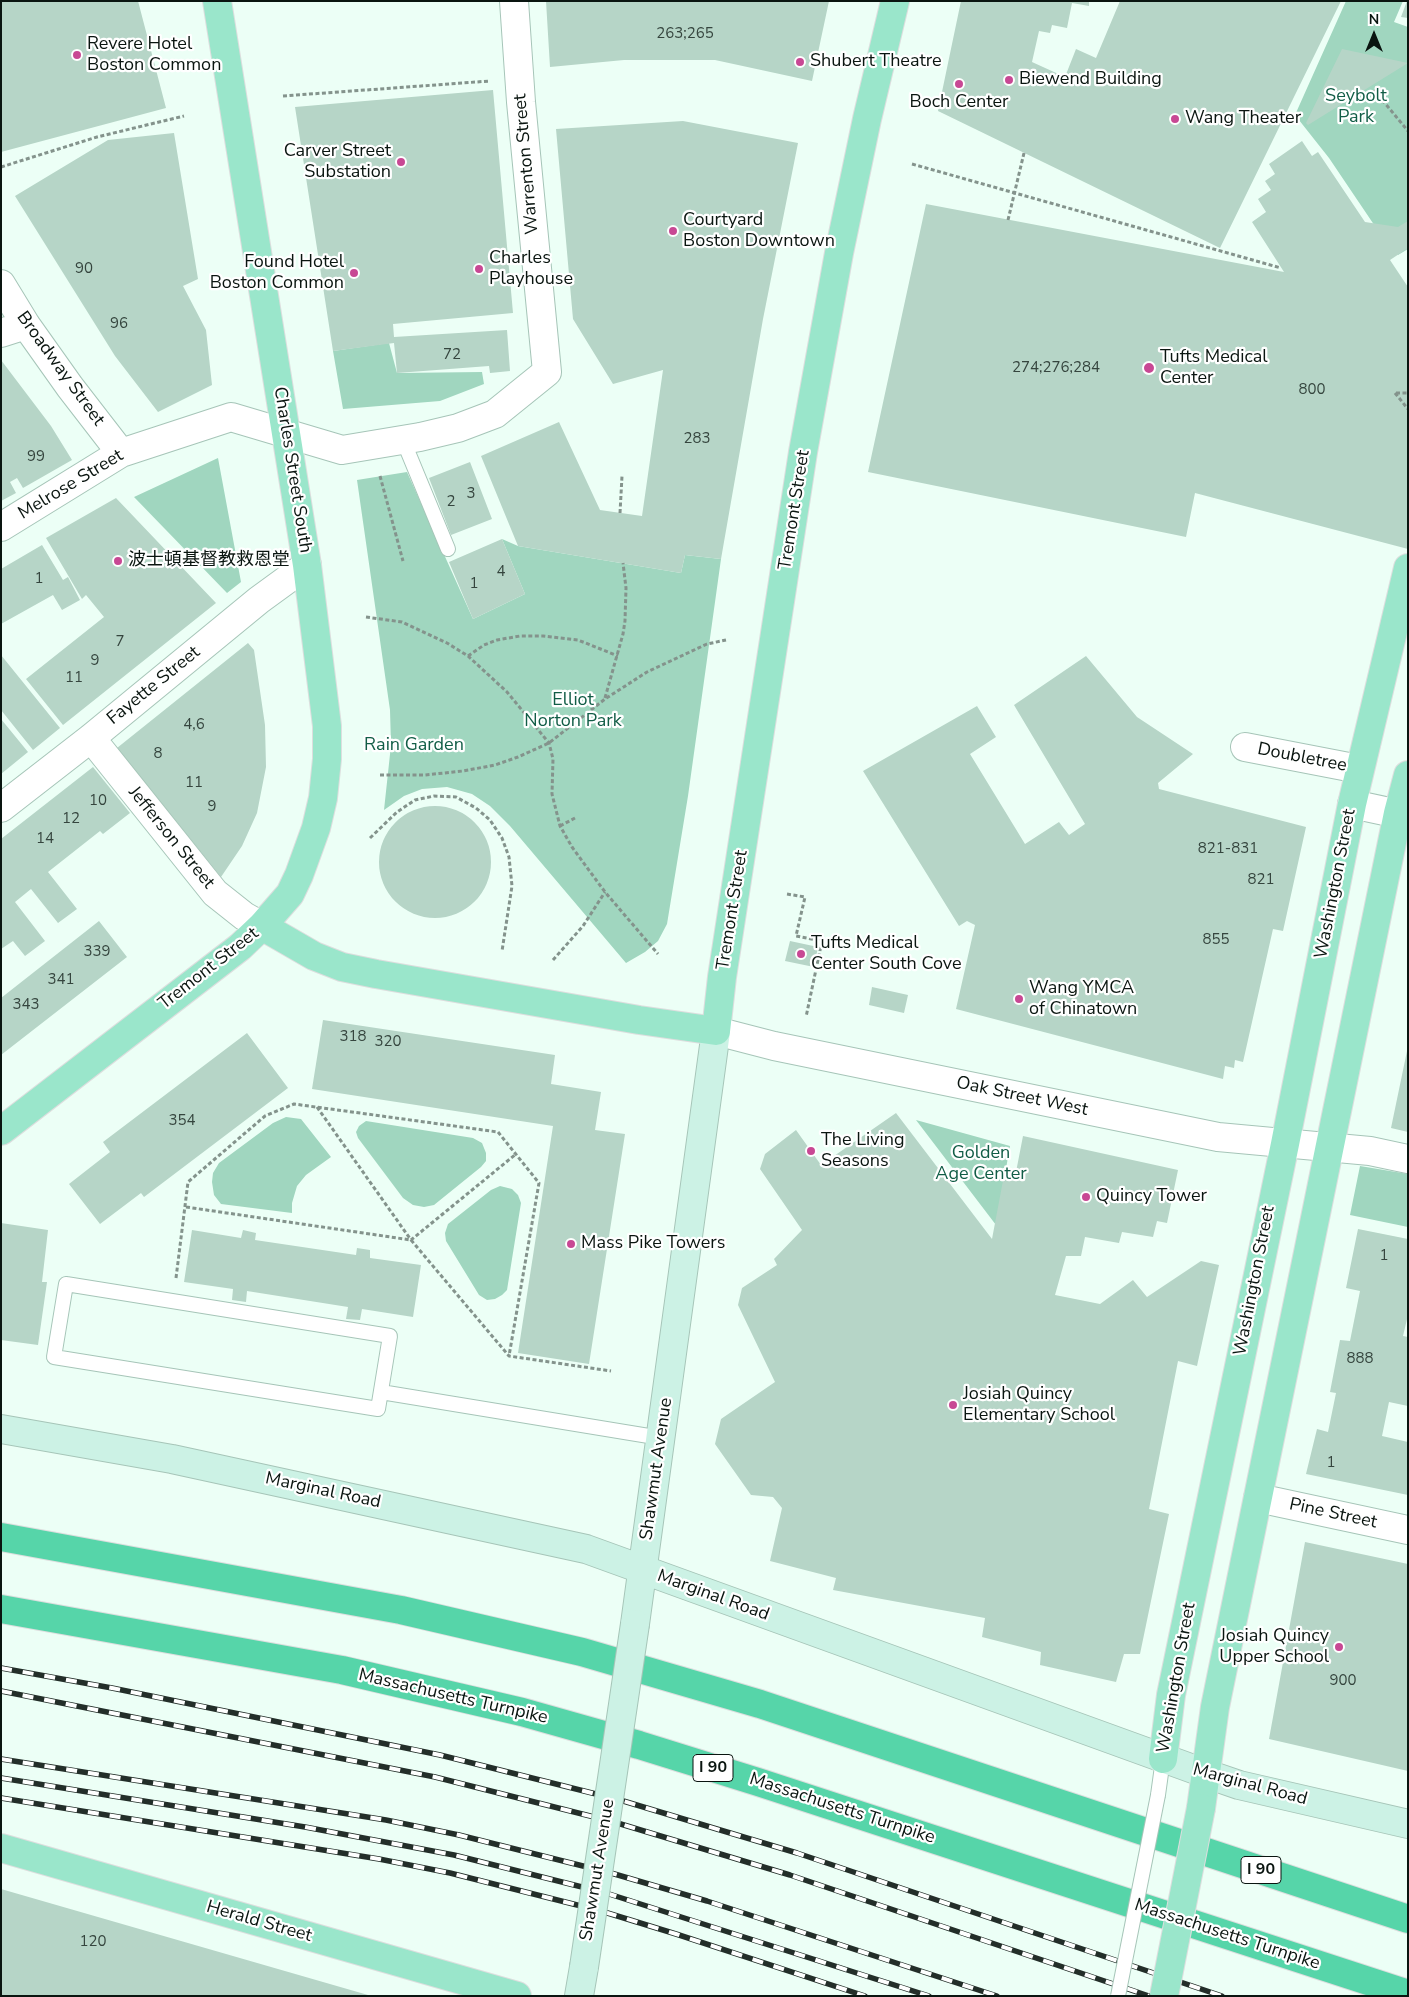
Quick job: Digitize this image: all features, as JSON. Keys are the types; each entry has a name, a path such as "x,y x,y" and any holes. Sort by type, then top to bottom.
{"highway":[{"name":"I 90","path":"1,1536 401,1610 582,1652 760,1704 1408,1919"},
{"name":"Massachusetts Turnpike","path":"1,1609 342,1670 522,1712 639,1745 758,1782 1408,1994"}],"main road":[{"name":"Charles Street South","path":"217,1 307,565 327,726 327,759 323,798 316,828 290,894 262,926"},
{"name":"Tremont Street","path":"1,1131 240,947 262,926 314,956 342,967 716,1031 722,978 805,443 841,243 867,119 895,1"},
{"name":"Washington Street","path":"1163,1759 1171,1695 1285,1144 1352,804 1408,568"},
{"path":"1164,1996 1207,1774 1215,1707 1330,1149 1403,814 1408,775"},
{"name":"Shawmut Avenue","path":"579,1996 643,1571 716,1031"},
{"name":"Marginal Road","path":"5,1429 172,1459 586,1549 1207,1774 1240,1785 1408,1824"},
{"name":"Herald Street","path":"1,1848 517,1996"}],"street":[{"name":"Warrenton Street","path":"286,432 342,450 458,428 495,414 547,372 521,102 514,1"},
{"name":"Broadway Street","path":"1,284 14,329 70,387 121,453"},
{"name":"Melrose Street","path":"1,526 121,453 231,417 286,432"},
{"name":"Fayette Street","path":"1,808 91,738 259,600 307,565"},
{"name":"Jefferson Street","path":"91,738 215,893 244,916 262,926"},
{"name":"Doubletree","path":"1244,747 1359,770"},
{"path":"1352,804 1403,814"},
{"name":"Oak Street West","path":"716,1031 774,1046 1218,1137 1330,1149 1370,1151 1408,1159"},
{"name":"Pine Street","path":"1258,1498 1408,1530"}],"lane":[{"path":"402,440 448,549"},
{"path":"66,1284 390,1336 382,1392 378,1409 54,1357 66,1284"},
{"path":"382,1392 660,1438"},
{"name":"Washington Street","path":"1118,1996 1158,1795 1163,1759"}],"path":[{"path":"283,96 497,80"},
{"path":"1374,90 1408,130"},
{"path":"1,167 97,137 184,116"},
{"path":"1008,220 1024,153"},
{"path":"912,164 1281,268"},
{"path":"1408,393 1395,393 1408,409"},
{"path":"378,468 403,561"},
{"path":"620,513 622,476"},
{"path":"605,699 624,634 626,588 623,563"},
{"path":"366,616 402,622 447,643 468,656 507,692 549,743 553,759 552,794 560,826 572,847 605,892 658,954"},
{"path":"468,656 484,645 497,640 520,636 543,636 578,640 618,656"},
{"path":"380,775 425,775 495,766 549,743 605,699 647,672 707,644 726,640"},
{"path":"370,838 398,812 415,800 434,796 456,797 476,808 490,820 502,838 509,857 512,886 502,951"},
{"path":"560,826 575,818"},
{"path":"553,960 583,926 605,892"},
{"path":"788,894 805,897 796,936 822,941 806,1017"},
{"path":"803,944 805,938"},
{"path":"173,1301 188,1182 266,1116 294,1104 498,1132 539,1183 509,1356"},
{"path":"316,1106 411,1240 509,1356 611,1371"},
{"path":"186,1207 411,1240 516,1154"}],"green space":[{"name":"Seybolt Park","path":"1346,1 1403,1 1394,22 1408,27 1408,249 1398,255 1387,244 1329,158 1295,115"},
{"path":"389,343 397,373 482,372 484,384 440,401 343,409 333,351"},
{"path":"218,458 241,582 227,593 134,497"},
{"name":"Elliot Norton Park","path":"407,472 473,619 525,594 502,539 518,546 681,573 685,555 721,559 688,796 667,924 658,941 645,952 626,963 510,826 490,806 472,794 447,787 422,789 404,796 384,810 391,745 390,710 357,480"},
{"path":"286,1117 301,1119 331,1157 306,1175 297,1186 292,1203 292,1213 221,1204 214,1195 212,1182 213,1173 219,1163 273,1123"},
{"name":"Golden Age Center","path":"916,1120 1010,1146 996,1225"},
{"path":"366,1121 473,1138 482,1143 486,1153 486,1161 434,1205 424,1207 413,1205 403,1198 358,1138 356,1132 359,1126"},
{"path":"1360,1166 1408,1174 1408,1227 1350,1215"},
{"path":"500,1186 512,1189 518,1195 521,1203 507,1290 495,1299 487,1300 479,1295 446,1241 445,1233 448,1224 491,1190"}],"building":[{"name":"Revere Hotel Boston Common","path":"1,1 138,1 166,108 1,152"},
{"name":"Shubert Theatre","path":"546,1 829,1 812,81 715,60 624,60 550,67"},
{"name":"Wang Theater","path":"961,1 1089,1 1089,6 1072,3 1067,28 1052,25 1050,33 1039,31 1032,62 1065,77 1076,49 1096,58 1120,1 1341,1 1220,248 938,111"},
{"path":"1407,1 1408,18 1401,17"},
{"path":"1342,49 1408,63 1308,125 1306,123"},
{"path":"493,90 513,313 393,324 394,337 507,330 510,371 490,373 489,366 397,373 394,343 333,351 295,107"},
{"name":"Courtyard Boston Downtown","path":"683,121 798,143 763,319 721,559 685,555 681,573 518,546 481,456 559,422 600,510 642,516 663,370 613,384 573,319 556,129"},
{"path":"174,133 198,279 183,286 206,330 212,385 158,412 115,356 15,196 108,140"},
{"name":"Tufts Medical Center","path":"1302,141 1312,156 1318,152 1365,222 1398,227 1408,221 1408,248 1390,260 1408,287 1408,549 1195,493 1186,537 868,472 926,204 1284,272 1252,222 1266,212 1258,199 1271,190 1265,181 1275,174 1269,164"},
{"path":"1,360 51,426 72,460 23,488 17,478 10,482 16,493 1,501"},
{"path":"470,462 492,519 451,535 429,478"},
{"name":"波士頓基督教救恩堂","path":"116,498 216,603 63,725 26,679 104,617 86,595 82,599 46,538"},
{"path":"502,539 525,594 473,619 449,562"},
{"path":"42,545 63,580 68,577 80,600 62,610 53,595 1,624 1,569"},
{"path":"248,643 254,650 265,725 266,767 257,813 242,846 221,877 117,748"},
{"path":"1,655 60,728 33,750 1,710"},
{"path":"1086,656 1137,717 1193,754 1158,783 1159,789 1306,827 1283,931 1273,929 1243,1062 1235,1060 1234,1068 1225,1066 1223,1079 956,1009 975,925 967,921 959,926 863,771 977,706 996,737 970,754 1025,844 1059,822 1069,835 1085,824 1014,705"},
{"path":"1,719 28,752 1,774"},
{"path":"93,767 130,813 103,834 100,831 48,872 77,909 58,923 31,889 15,902 45,941 25,956 13,941 1,949 1,839"},
{"path":"435,806 457,810 475,822 487,840 491,862 487,884 475,902 457,914 435,918 413,914 395,902 383,884 379,862 383,840 395,822 413,810"},
{"path":"99,921 127,957 1,1055 1,998"},
{"name":"Tufts Medical Center South Cove","path":"790,941 818,947 814,967 785,961"},
{"path":"872,987 908,995 904,1013 869,1005"},
{"name":"Mass Pike Towers","path":"323,1020 555,1055 551,1084 601,1092 595,1130 625,1134 589,1364 518,1353 553,1126 312,1089"},
{"path":"247,1033 288,1088 144,1197 141,1193 100,1224 69,1184 110,1152 103,1142"},
{"path":"1408,1051 1408,1132 1391,1128"},
{"name":"Josiah Quincy Elementary School","path":"896,1113 992,1239 1005,1170 1016,1172 1023,1136 1178,1170 1167,1223 1157,1221 1153,1237 1122,1232 1119,1243 1085,1237 1081,1256 1066,1256 1055,1295 1100,1304 1133,1280 1147,1297 1201,1261 1219,1265 1197,1366 1178,1361 1149,1509 1169,1514 1140,1654 1124,1654 1116,1682 1040,1665 1041,1652 982,1637 985,1618 833,1590 836,1578 770,1561 782,1508 773,1497 751,1495 715,1444 721,1419 775,1382 738,1305 742,1288 777,1265 774,1259 802,1230 760,1169 765,1154 796,1130 821,1165"},
{"path":"1,1223 48,1230 42,1282 47,1282 38,1345 1,1340"},
{"path":"1358,1229 1408,1239 1408,1315 1403,1336 1408,1337 1408,1406 1389,1402 1382,1436 1408,1442 1408,1495 1306,1474 1317,1429 1328,1432 1336,1393 1330,1392 1340,1340 1350,1341 1360,1291 1346,1288"},
{"path":"192,1230 241,1238 243,1230 256,1233 255,1240 356,1255 357,1248 370,1250 370,1258 421,1265 413,1317 362,1309 360,1320 346,1319 348,1307 247,1291 246,1302 232,1300 233,1289 184,1282"},
{"name":"Josiah Quincy Upper School","path":"1305,1542 1408,1564 1408,1771 1269,1739"},
{"path":"1,1889 368,1995 368,1996 1,1996"}],"railway":[{"path":"1,1668 112,1688 440,1755 620,1800 797,1853 1222,1996"},
{"path":"1,1691 435,1777 614,1822 790,1875 1149,1996"},
{"path":"1,1759 386,1820 459,1835 611,1873 707,1901 997,1996"},
{"path":"1,1778 305,1827 454,1855 606,1893 929,1996"},
{"path":"1,1798 379,1859 450,1873 601,1911 865,1996"}],"place":[{"name":"Revere Hotel Boston Common","path":"77,55"},
{"name":"Shubert Theatre","path":"800,62"},
{"name":"Biewend Building","path":"1009,80"},
{"name":"Boch Center","path":"959,84"},
{"name":"Wang Theater","path":"1175,119"},
{"name":"Carver Street Substation","path":"401,162"},
{"name":"Courtyard Boston Downtown","path":"673,231"},
{"name":"Charles Playhouse","path":"479,269"},
{"name":"Found Hotel Boston Common","path":"354,273"},
{"name":"Tufts Medical Center","path":"1149,368"},
{"name":"波士頓基督教救恩堂","path":"118,561"},
{"name":"Tufts Medical Center South Cove","path":"801,954"},
{"name":"Wang YMCA of Chinatown","path":"1019,999"},
{"name":"The Living Seasons","path":"811,1151"},
{"name":"Quincy Tower","path":"1086,1197"},
{"name":"Mass Pike Towers","path":"571,1244"},
{"name":"Josiah Quincy Elementary School","path":"953,1405"},
{"name":"Josiah Quincy Upper School","path":"1339,1647"}],"park label":[{"name":"Rain Garden","path":"414,746"}]}
